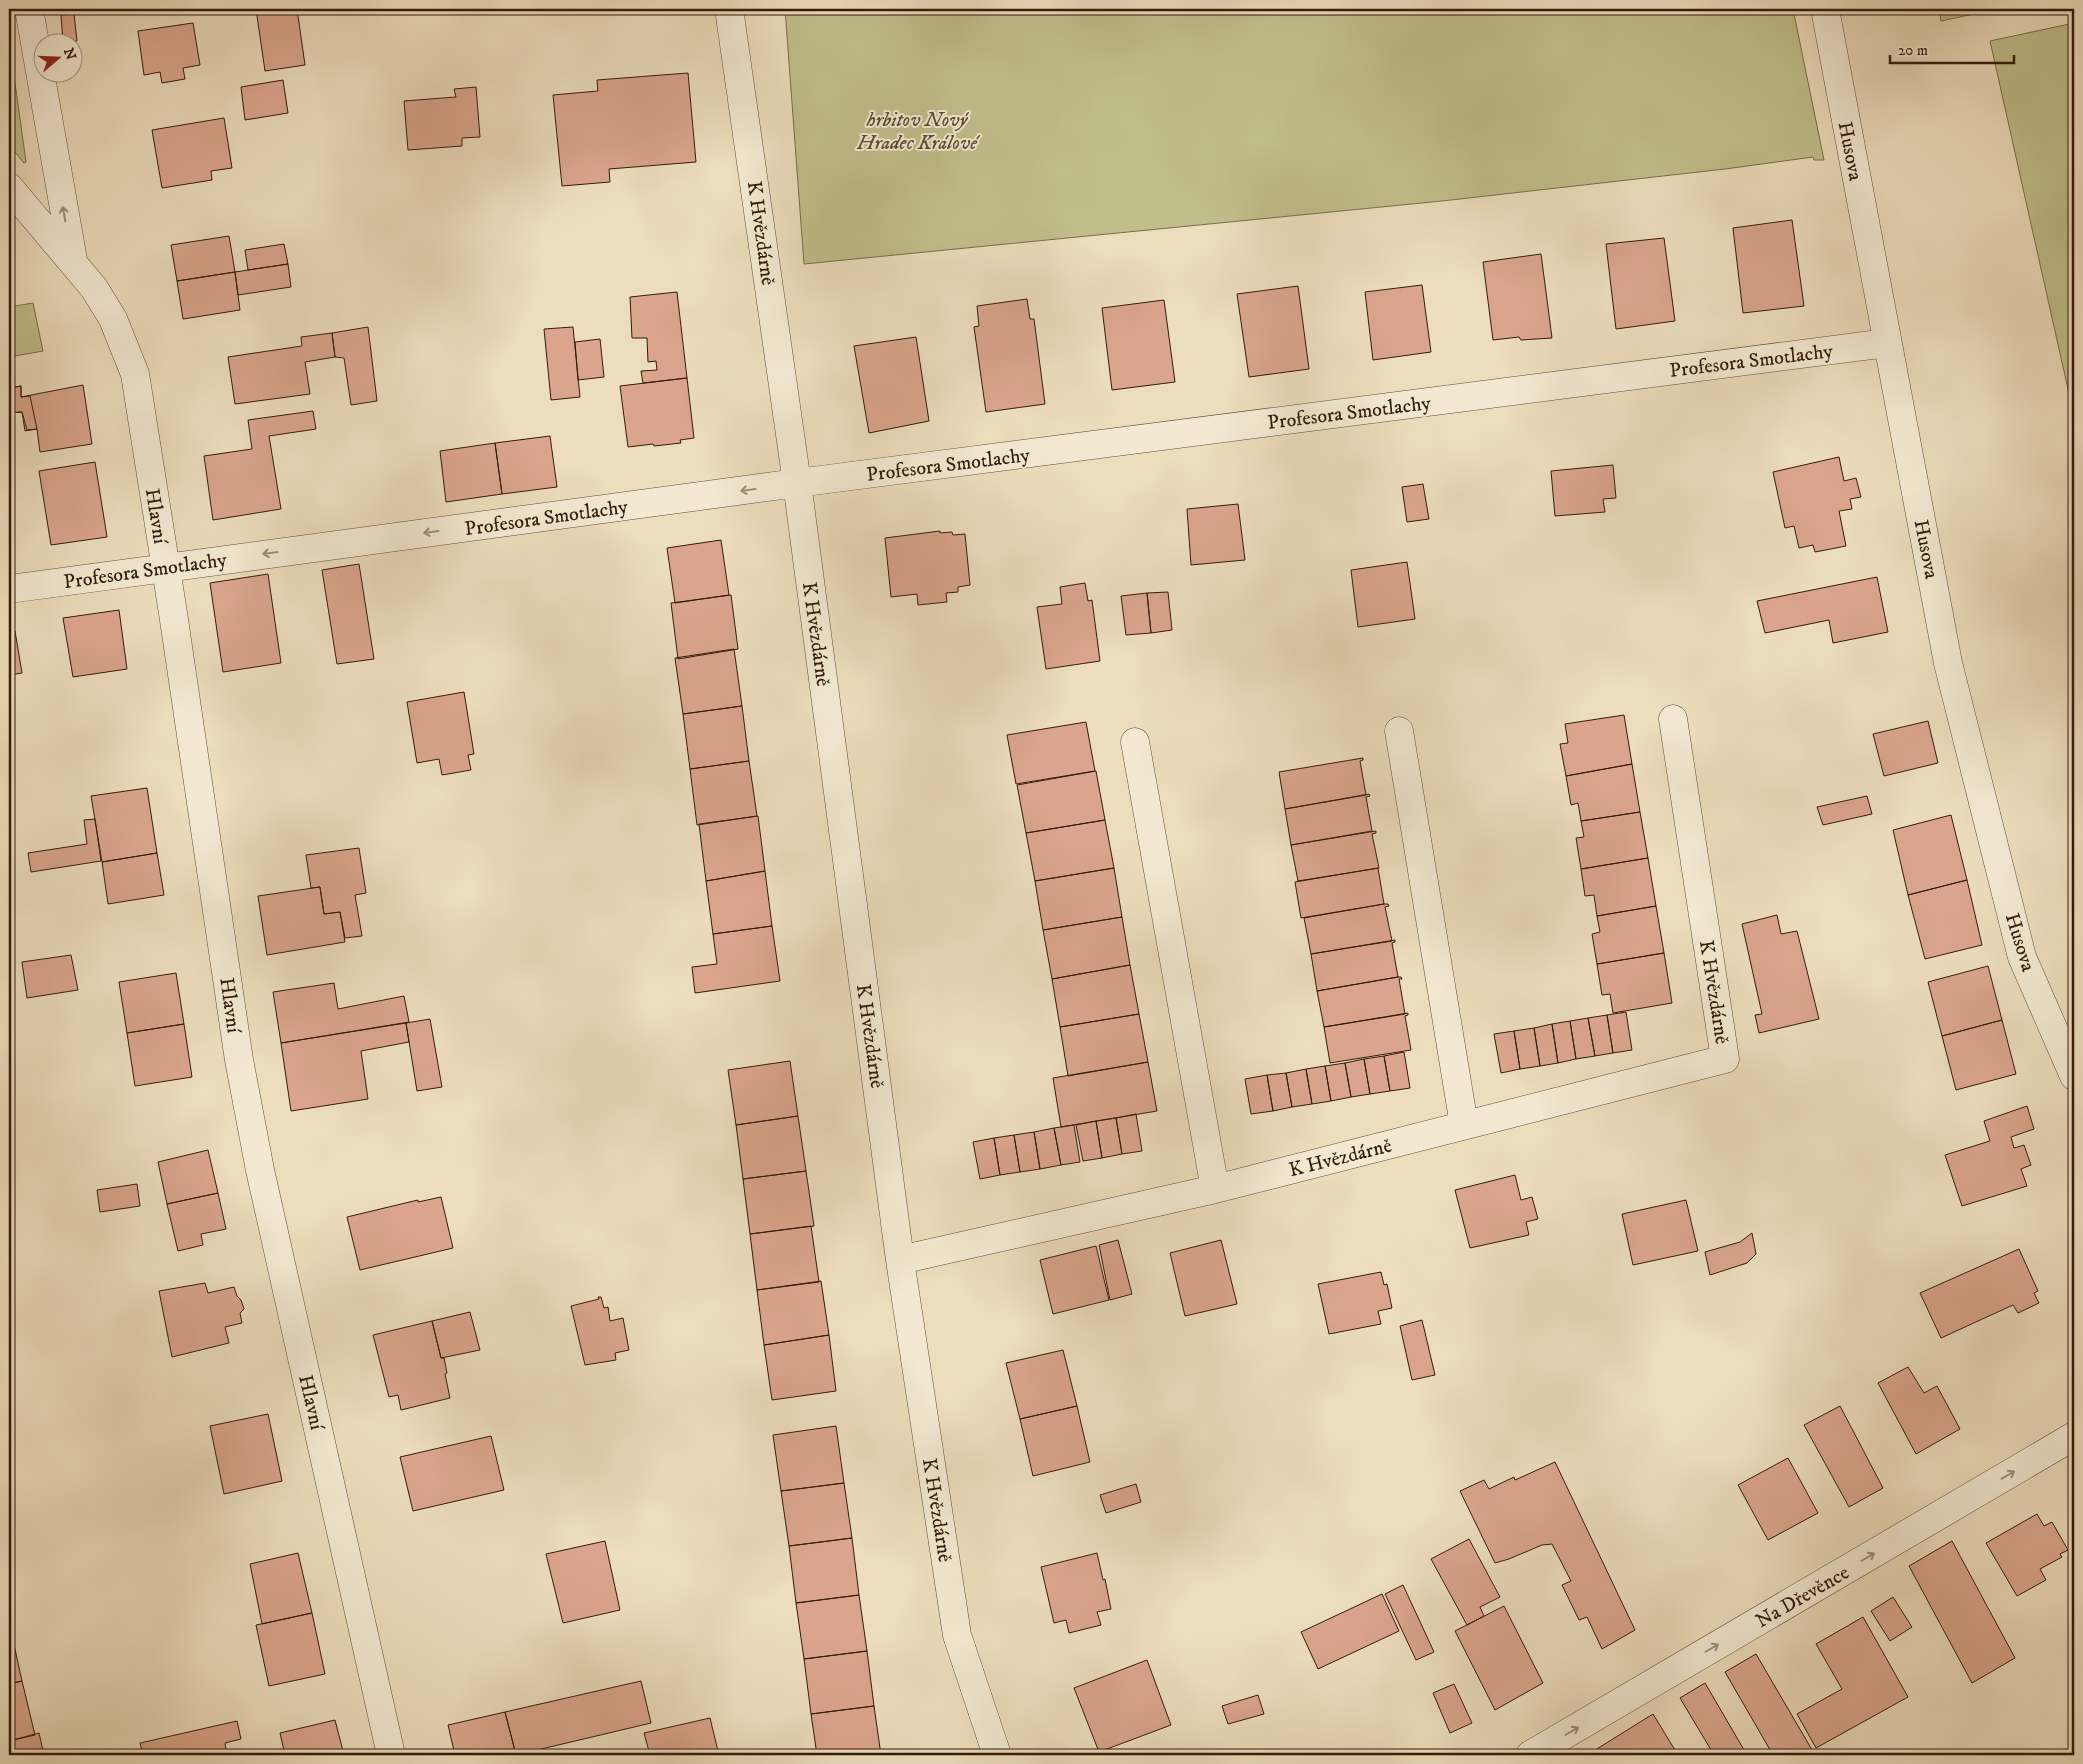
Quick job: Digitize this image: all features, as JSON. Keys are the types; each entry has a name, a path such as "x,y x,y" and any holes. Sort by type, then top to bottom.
{"street":[{"name":"Hlavní","path":"29,9 73,262"},
{"name":"K Hvězdárně","path":"729,9 797,483 900,1260 957,1636 997,1755"},
{"name":"Husova","path":"1825,9 1948,663 2022,957 2071,1061"},
{"name":"Hlavní","path":"9,187 94,288 113,319 134,374 246,1097 260,1170 391,1755"},
{"name":"Profesora Smotlachy","path":"9,589 797,483 1888,343"},
{"name":"K Hvězdárně","path":"900,1260 1216,1189 1725,1058 1673,719"},
{"path":"1399,731 1464,1126"},
{"path":"1135,742 1216,1189"},
{"name":"Na Dřevěnce","path":"1530,1755 2074,1436"}],"green space":[{"name":"hrbitov Nový Hradec Králové","path":"785,9 1793,9 1824,160 1814,160 1813,157 1725,169 1442,201 804,264"},
{"path":"1939,9 1997,9 1941,21"},
{"path":"2074,23 2074,416 1990,41"},
{"path":"9,66 15,83 26,162 24,163 9,145"},
{"path":"33,303 43,351 9,357 9,307"}],"building":[{"path":"256,9 297,9 305,65 265,71"},
{"path":"74,14 76,32 62,32 61,15"},
{"path":"193,23 200,65 183,68 185,79 162,83 160,72 144,75 138,31"},
{"path":"688,73 696,162 609,169 610,182 562,186 553,95 598,91 597,80"},
{"path":"283,80 288,113 245,120 241,87"},
{"path":"476,87 480,137 462,138 462,146 408,150 404,101 456,97 454,89"},
{"path":"224,118 232,168 211,171 212,180 162,188 152,130"},
{"path":"1792,220 1804,306 1743,313 1733,228"},
{"path":"229,236 235,272 177,281 171,245"},
{"path":"1664,238 1675,321 1616,329 1606,244"},
{"path":"284,244 288,264 248,270 245,250"},
{"path":"1541,254 1552,338 1521,340 1519,337 1493,340 1483,262"},
{"path":"288,264 291,287 238,295 235,272"},
{"path":"235,272 240,310 183,319 177,281"},
{"path":"1422,285 1431,352 1373,360 1365,292"},
{"path":"1298,286 1309,369 1249,377 1237,294"},
{"path":"677,292 687,378 643,383 641,371 657,370 656,361 648,362 647,338 632,338 630,297"},
{"path":"1027,299 1030,319 1034,319 1045,404 986,412 974,327 979,326 977,306"},
{"path":"1164,300 1175,382 1112,390 1102,308"},
{"path":"368,327 377,401 351,405 344,358 335,357 332,333"},
{"path":"573,327 580,397 551,400 544,329"},
{"path":"332,333 335,357 305,362 310,394 235,404 228,357 302,346 301,337"},
{"path":"916,337 929,421 869,433 854,346"},
{"path":"600,339 604,377 578,380 575,342"},
{"path":"687,378 694,438 680,440 681,443 628,447 620,386"},
{"path":"83,385 92,444 40,452 37,429 27,430 22,412 9,413 9,388 21,386 21,397"},
{"path":"21,386 21,397 30,396 37,429 25,431 22,412 9,413 9,388"},
{"path":"313,411 316,429 269,436 281,509 213,520 204,456 252,449 248,420"},
{"path":"550,436 557,487 502,494 495,443"},
{"path":"495,443 502,494 446,502 440,451"},
{"path":"1839,457 1844,481 1856,478 1861,497 1850,499 1852,509 1839,511 1846,546 1815,552 1813,545 1799,548 1794,526 1785,528 1773,472"},
{"path":"95,462 107,537 51,545 39,471"},
{"path":"1613,465 1616,498 1603,499 1605,512 1555,516 1551,471"},
{"path":"1423,484 1429,519 1407,522 1402,487"},
{"path":"1238,504 1245,560 1191,565 1187,509"},
{"path":"940,531 940,533 952,532 953,535 965,534 970,585 958,587 958,592 946,593 947,602 918,605 917,594 891,597 885,538"},
{"path":"721,540 729,595 675,603 667,548"},
{"path":"1407,562 1415,619 1358,627 1351,570"},
{"path":"359,564 374,659 337,664 322,570"},
{"path":"268,574 281,663 223,672 210,583"},
{"path":"1877,577 1888,632 1833,643 1829,620 1765,633 1757,601"},
{"path":"1085,583 1088,601 1092,600 1100,661 1046,669 1037,607 1062,604 1060,587"},
{"path":"1168,592 1172,630 1151,633 1147,593"},
{"path":"1147,593 1151,633 1126,635 1121,596"},
{"path":"731,595 738,649 678,659 671,603"},
{"path":"119,610 127,669 73,677 63,618"},
{"path":"15,631 22,673 9,675 9,632"},
{"path":"734,649 742,706 683,714 675,658"},
{"path":"464,692 474,754 468,755 471,770 442,775 439,759 417,763 407,702"},
{"path":"742,706 749,761 690,769 683,714"},
{"path":"1624,715 1632,764 1566,776 1560,744 1568,743 1565,724"},
{"path":"1928,721 1938,763 1884,776 1873,734"},
{"path":"1086,722 1095,771 1016,784 1007,735"},
{"path":"1363,758 1360,761 1366,795 1285,809 1279,772"},
{"path":"749,761 757,816 697,825 690,769"},
{"path":"1632,764 1640,812 1581,821 1578,803 1571,805 1566,776"},
{"path":"1096,771 1105,820 1026,833 1017,785"},
{"path":"147,788 157,853 102,862 91,796"},
{"path":"1369,794 1370,796 1366,797 1372,831 1291,845 1285,809"},
{"path":"1867,796 1872,814 1823,825 1817,807"},
{"path":"1640,812 1648,858 1581,869 1576,838 1584,837 1581,821"},
{"path":"1951,815 1967,880 1908,895 1893,830"},
{"path":"758,816 765,871 706,881 699,824"},
{"path":"95,819 101,861 31,872 28,853 87,844 84,820"},
{"path":"1105,820 1114,868 1035,881 1026,833"},
{"path":"1376,831 1376,833 1372,834 1379,868 1298,881 1291,845"},
{"path":"359,848 366,893 355,895 362,936 345,938 340,912 324,914 320,887 311,888 306,855"},
{"path":"157,853 164,895 108,904 102,862"},
{"path":"1648,858 1656,906 1597,916 1594,895 1585,896 1581,869"},
{"path":"1114,868 1122,917 1043,930 1035,881"},
{"path":"1378,868 1384,904 1301,918 1295,882"},
{"path":"765,871 772,926 713,934 706,881"},
{"path":"1967,880 1982,945 1925,959 1908,895"},
{"path":"320,887 324,914 340,912 345,942 267,955 258,896"},
{"path":"1384,904 1389,906 1385,907 1392,941 1311,954 1304,918"},
{"path":"1656,906 1664,953 1597,964 1592,934 1600,932 1597,916"},
{"path":"1777,915 1781,934 1797,931 1819,1019 1759,1033 1755,1015 1762,1014 1742,924"},
{"path":"1122,917 1130,965 1052,979 1043,930"},
{"path":"772,926 780,981 695,993 692,967 717,964 713,934"},
{"path":"1395,940 1392,943 1398,977 1317,991 1311,954"},
{"path":"1664,953 1672,1003 1613,1013 1610,994 1602,995 1597,964"},
{"path":"71,955 78,990 27,998 22,962"},
{"path":"1130,965 1139,1014 1060,1027 1052,979"},
{"path":"1988,966 2002,1020 1942,1036 1928,982"},
{"path":"176,973 184,1024 127,1033 119,982"},
{"path":"1398,977 1402,979 1399,979 1405,1014 1324,1027 1317,991"},
{"path":"334,983 338,1009 404,996 409,1022 281,1043 273,992"},
{"path":"1626,1012 1632,1050 1613,1053 1607,1015"},
{"path":"1408,1013 1405,1016 1411,1050 1330,1063 1324,1027"},
{"path":"1139,1014 1148,1062 1068,1076 1060,1027"},
{"path":"1607,1015 1613,1053 1595,1056 1588,1018"},
{"path":"1588,1018 1595,1056 1576,1059 1570,1021"},
{"path":"430,1019 442,1087 417,1091 406,1023"},
{"path":"2002,1020 2016,1074 1956,1090 1942,1036"},
{"path":"1570,1021 1576,1059 1558,1063 1552,1024"},
{"path":"406,1023 409,1042 361,1051 368,1099 291,1111 281,1043"},
{"path":"184,1024 192,1077 135,1086 127,1033"},
{"path":"1552,1024 1558,1063 1540,1066 1534,1028"},
{"path":"1534,1028 1540,1066 1520,1069 1514,1031"},
{"path":"1514,1031 1520,1069 1501,1073 1494,1034"},
{"path":"1404,1052 1410,1088 1390,1091 1384,1056"},
{"path":"1384,1056 1390,1091 1370,1094 1364,1059"},
{"path":"1364,1059 1370,1094 1351,1097 1345,1063"},
{"path":"790,1061 798,1116 736,1125 728,1070"},
{"path":"1148,1062 1157,1111 1061,1127 1053,1078"},
{"path":"1345,1063 1351,1097 1331,1101 1325,1066"},
{"path":"1325,1066 1331,1101 1312,1104 1306,1069"},
{"path":"1306,1069 1312,1104 1292,1107 1286,1073"},
{"path":"1286,1073 1292,1107 1273,1111 1267,1075"},
{"path":"1267,1075 1273,1111 1251,1114 1245,1079"},
{"path":"2027,1106 2034,1129 2011,1137 2014,1148 2024,1145 2031,1165 2021,1169 2027,1186 1962,1206 1945,1155 1990,1141 1984,1121"},
{"path":"1136,1114 1142,1151 1122,1154 1116,1118"},
{"path":"798,1116 806,1171 743,1179 736,1125"},
{"path":"1116,1118 1122,1154 1102,1158 1096,1121"},
{"path":"1096,1121 1102,1158 1083,1161 1076,1125"},
{"path":"1074,1125 1080,1162 1061,1165 1054,1128"},
{"path":"1054,1128 1061,1165 1040,1169 1034,1132"},
{"path":"1034,1132 1040,1169 1020,1172 1014,1135"},
{"path":"1014,1135 1020,1172 1000,1175 994,1138"},
{"path":"994,1138 1000,1175 980,1179 973,1142"},
{"path":"208,1150 218,1193 167,1204 158,1162"},
{"path":"806,1171 814,1226 750,1234 743,1179"},
{"path":"1515,1175 1521,1200 1532,1197 1538,1219 1526,1222 1529,1235 1470,1248 1455,1190"},
{"path":"137,1184 140,1206 100,1212 97,1190"},
{"path":"218,1193 226,1229 201,1234 203,1245 178,1251 167,1204"},
{"path":"441,1197 453,1248 360,1270 347,1217 418,1200 418,1202"},
{"path":"1686,1200 1698,1251 1633,1265 1622,1214"},
{"path":"811,1226 819,1282 757,1290 750,1234"},
{"path":"1752,1233 1756,1254 1747,1263 1710,1275 1705,1252 1740,1242"},
{"path":"1118,1240 1132,1294 1110,1300 1099,1245"},
{"path":"1221,1240 1237,1304 1185,1316 1170,1253"},
{"path":"1096,1246 1109,1300 1053,1314 1040,1260"},
{"path":"2019,1249 2038,1291 2034,1293 2039,1303 2018,1313 2013,1305 1941,1338 1920,1293"},
{"path":"1381,1272 1384,1285 1387,1284 1392,1308 1378,1311 1381,1324 1329,1334 1318,1284"},
{"path":"821,1281 829,1335 764,1345 757,1290"},
{"path":"205,1283 208,1293 234,1287 244,1309 240,1313 242,1323 225,1327 229,1343 172,1357 159,1291"},
{"path":"598,1297 601,1297 604,1308 608,1307 610,1321 623,1318 629,1350 615,1353 616,1360 585,1365 571,1306 599,1299"},
{"path":"470,1312 480,1350 441,1358 432,1321"},
{"path":"1422,1320 1435,1375 1412,1380 1400,1326"},
{"path":"432,1321 441,1358 444,1358 450,1398 401,1410 398,1395 389,1397 373,1335"},
{"path":"829,1335 836,1391 772,1400 764,1345"},
{"path":"1063,1350 1077,1406 1020,1419 1006,1363"},
{"path":"1908,1367 1924,1393 1937,1386 1960,1429 1916,1454 1878,1383"},
{"path":"1077,1406 1090,1462 1033,1476 1020,1419"},
{"path":"1840,1406 1883,1488 1849,1507 1804,1425"},
{"path":"268,1414 282,1481 224,1494 210,1426"},
{"path":"836,1426 844,1483 781,1491 773,1435"},
{"path":"491,1436 504,1490 413,1511 400,1457"},
{"path":"1788,1458 1818,1513 1768,1540 1738,1485"},
{"path":"1555,1462 1635,1630 1602,1649 1587,1617 1579,1620 1562,1585 1571,1581 1552,1544 1542,1545 1495,1563 1460,1491 1484,1480 1489,1489 1514,1477 1515,1480"},
{"path":"844,1483 852,1538 789,1546 781,1491"},
{"path":"1136,1484 1141,1502 1106,1513 1100,1495"},
{"path":"2037,1514 2044,1526 2052,1522 2068,1550 2060,1554 2062,1557 2040,1569 2046,1580 2017,1596 1986,1543"},
{"path":"852,1538 859,1595 796,1603 789,1546"},
{"path":"1469,1539 1500,1597 1480,1607 1484,1616 1467,1625 1431,1559"},
{"path":"605,1541 620,1610 563,1623 546,1554"},
{"path":"1952,1541 2015,1658 1972,1683 1909,1566"},
{"path":"298,1553 312,1613 262,1624 250,1564"},
{"path":"1097,1553 1111,1609 1097,1612 1101,1625 1069,1633 1066,1620 1054,1623 1041,1567"},
{"path":"1403,1585 1434,1652 1416,1660 1385,1594"},
{"path":"1382,1594 1399,1631 1318,1669 1301,1632"},
{"path":"859,1595 867,1651 804,1659 796,1603"},
{"path":"1893,1597 1912,1627 1890,1641 1871,1611"},
{"path":"9,1605 14,1630 9,1631"},
{"path":"1504,1606 1543,1683 1495,1710 1455,1631"},
{"path":"312,1613 325,1674 269,1686 256,1625"},
{"path":"1863,1617 1908,1697 1816,1748 1797,1714 1842,1689 1816,1644"},
{"path":"9,1631 11,1631 22,1681 9,1684"},
{"path":"867,1651 874,1706 811,1714 804,1659"},
{"path":"1756,1654 1815,1755 1773,1755 1725,1672"},
{"path":"1147,1660 1171,1725 1099,1752 1074,1688"},
{"path":"22,1681 35,1735 9,1741 9,1684"},
{"path":"641,1681 651,1723 516,1755 505,1712"},
{"path":"1705,1683 1747,1755 1714,1755 1680,1698"},
{"path":"1454,1684 1472,1723 1450,1733 1433,1693"},
{"path":"1258,1695 1264,1714 1228,1724 1222,1706"},
{"path":"874,1706 881,1755 817,1755 811,1714"},
{"path":"505,1712 516,1755 455,1755 448,1725"},
{"path":"1653,1714 1678,1755 1594,1755 1592,1752"},
{"path":"710,1718 718,1751 701,1755 650,1755 644,1733"},
{"path":"335,1720 344,1755 285,1755 280,1733"},
{"path":"237,1721 241,1739 225,1743 226,1750 203,1755 143,1755 140,1743"},
{"path":"39,1733 44,1755 9,1755 9,1741"}]}
